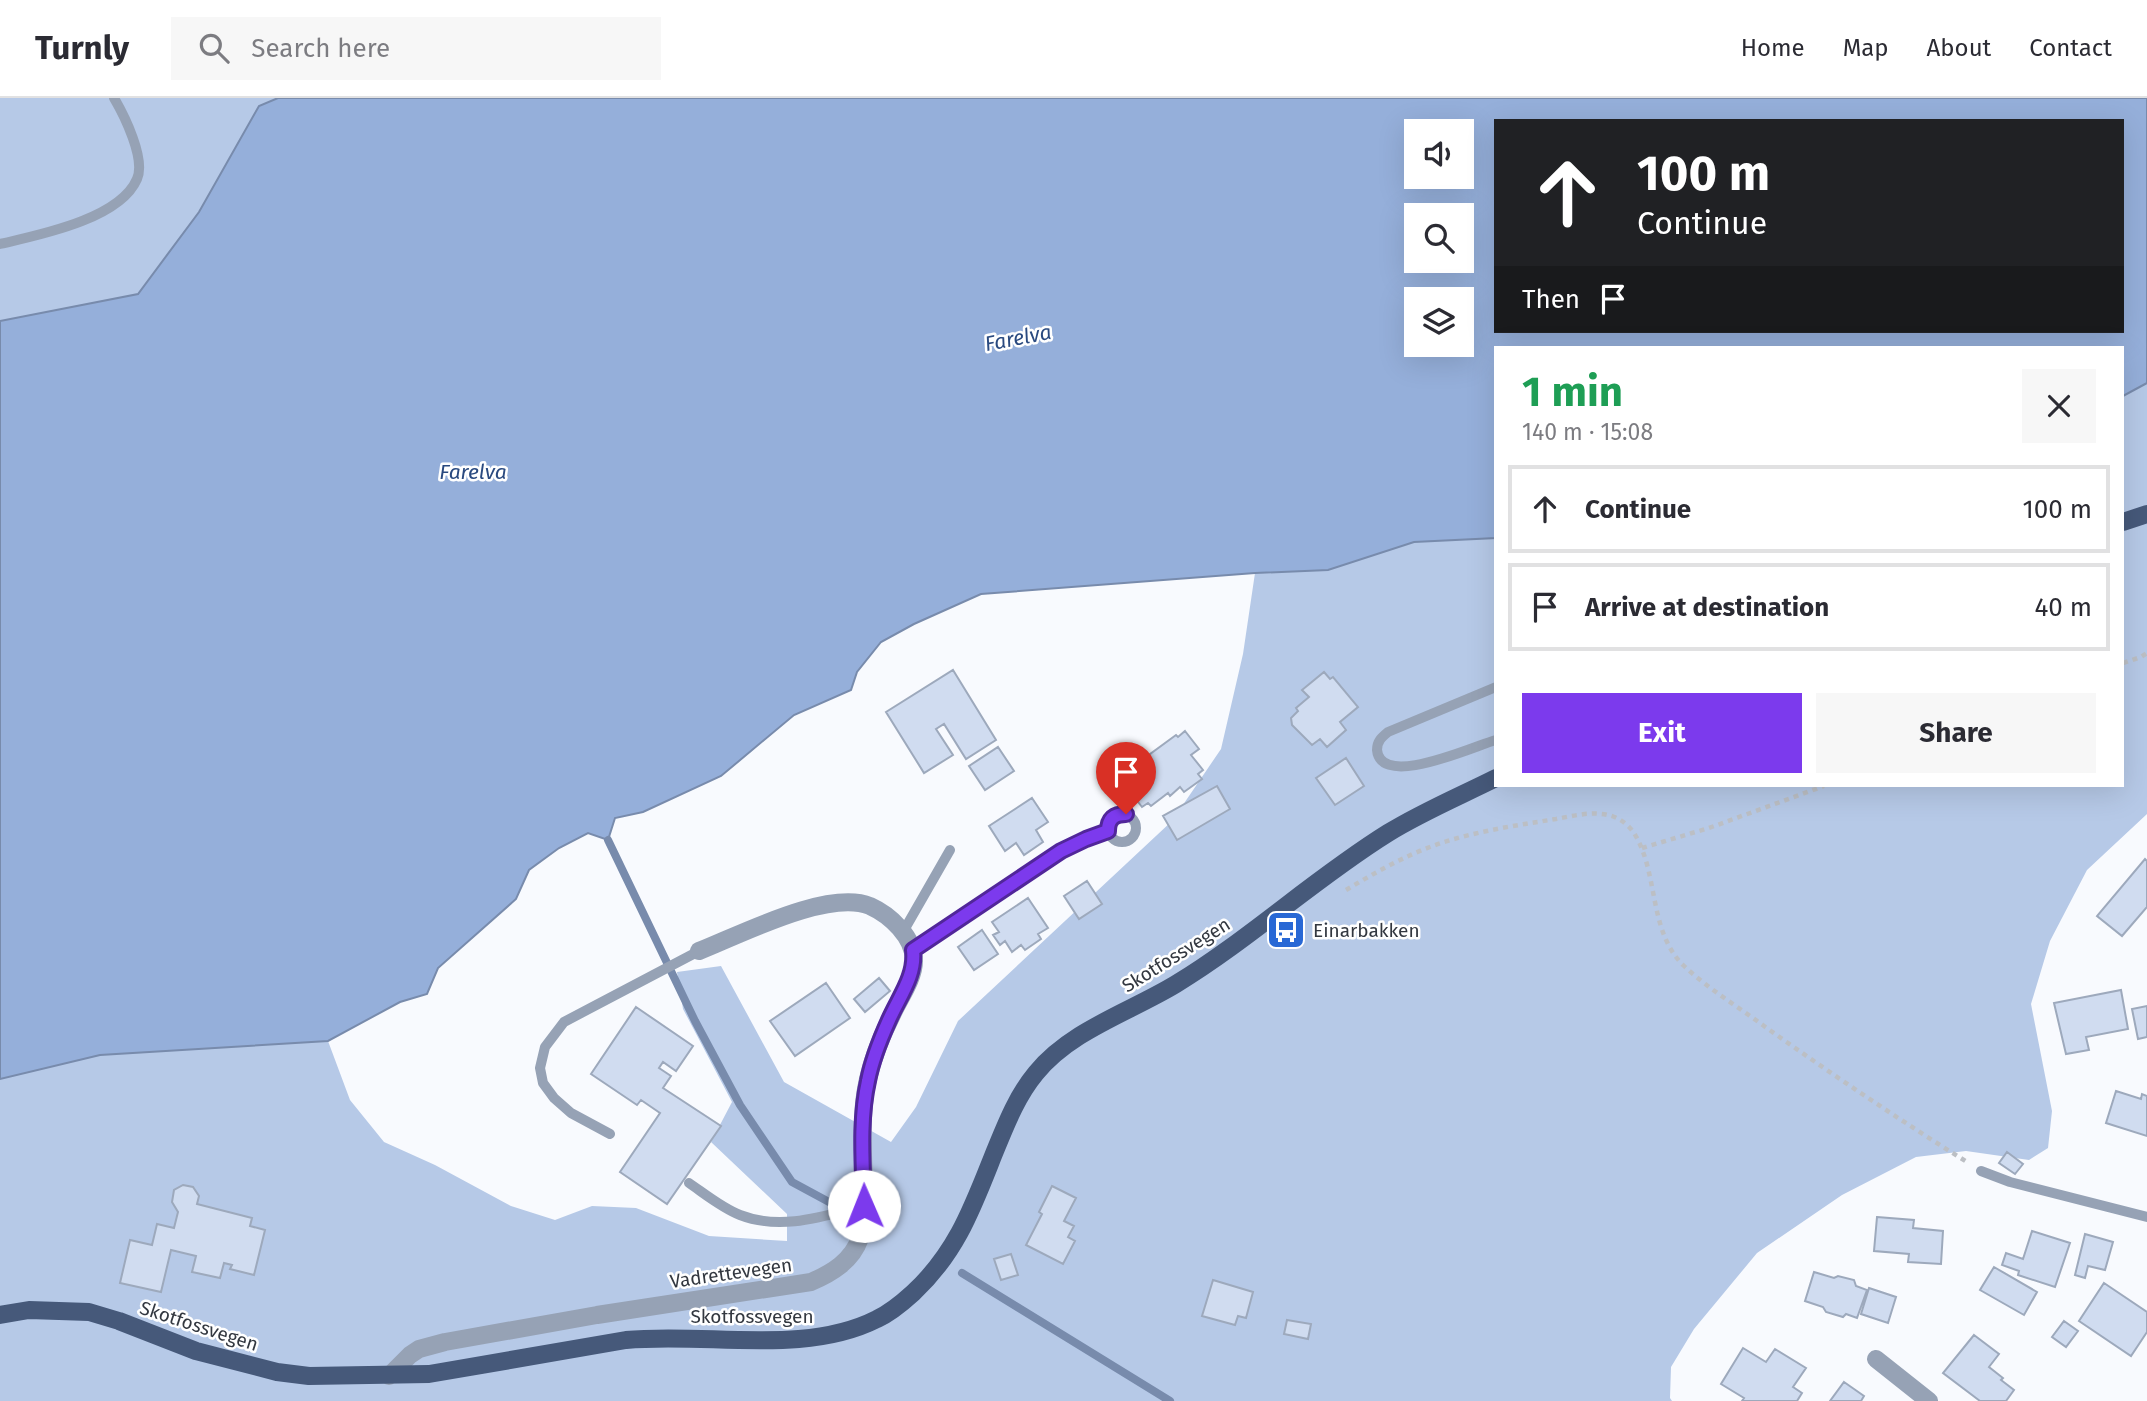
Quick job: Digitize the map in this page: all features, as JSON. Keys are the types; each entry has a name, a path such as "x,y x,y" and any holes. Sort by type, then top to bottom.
{"main road":[{"path":"2124,522 2147,514"},
{"name":"Skotfossvegen","path":"0,1315 29,1310 89,1312 196,1350 277,1372 309,1376 429,1374 653,1337 772,1340 813,1338 844,1332 878,1319 903,1302 944,1260 979,1192 1009,1116 1031,1080 1051,1058 1091,1030 1176,984 1256,930 1388,833 1494,779"}],"street":[{"path":"699,951 809,908 834,902 854,902 870,906 889,918 903,932 913,950"},
{"name":"Vadrettevegen","path":"389,1376 419,1349 445,1342 597,1315 788,1287 828,1275 841,1266 860,1237 864,1206 864,1116 868,1081 875,1053 909,979 914,963 913,950"},
{"path":"1876,1359 1929,1401"}],"lane":[{"path":"0,244 61,229 99,213 125,196 138,177 137,157 132,134 114,98"},
{"path":"1494,688 1388,732 1377,746 1382,761 1392,767 1401,768 1430,762 1494,741"},
{"path":"913,950 1061,851 1108,831"},
{"path":"903,932 950,850"},
{"path":"610,1133 571,1113 554,1098 543,1083 540,1068 545,1047 564,1022 699,951"},
{"path":"1981,1171 2021,1185 2147,1217"},
{"path":"689,1183 742,1216 772,1221 800,1222 864,1206"}],"path":[{"path":"2124,663 2147,653"},
{"path":"1642,848 1709,828 1821,787"},
{"path":"1336,896 1405,858 1441,843 1511,826 1584,814 1608,815 1622,821 1632,830 1642,848 1662,929 1670,949 1682,964 1788,1043 1981,1171"}],"shaded area":[{"path":"0,98 278,98 259,106 199,212 138,294 0,321"},
{"path":"2147,383 2147,814 2087,870 2050,941 2031,1004 2052,1111 2048,1148 2029,1160 1966,1151 1916,1157 1842,1195 1757,1253 1694,1329 1671,1367 1672,1401 0,1401 0,1079 100,1055 328,1041 350,1100 384,1142 435,1165 511,1206 555,1220 592,1206 636,1208 709,1236 787,1241 787,1214 711,1142 732,1102 683,1009 677,972 721,966 784,1082 891,1142 916,1107 958,1021 1172,821 1221,749 1243,654 1255,573 1328,570 1415,542 1494,538 1494,787 2124,787 2124,395"}],"water":[{"name":"Farelva","path":"278,98 2147,98 2147,383 2124,395 2124,346 1494,346 1494,538 1414,542 1328,570 981,594 881,642 857,672 851,690 794,715 721,776 643,812 615,818 608,840 588,833 559,848 529,870 516,899 438,968 427,994 400,1002 328,1041 100,1055 0,1079 0,321 138,294 199,212 259,106"}],"building":[{"path":"953,670 996,740 966,759 944,724 936,729 953,755 924,773 886,712"},
{"path":"1324,672 1330,679 1333,677 1358,707 1340,722 1346,730 1327,747 1320,739 1312,745 1292,725 1291,718 1298,711 1296,708 1309,697 1302,690"},
{"path":"1185,731 1199,749 1191,755 1203,770 1198,774 1202,779 1184,792 1180,787 1151,806 1148,803 1142,807 1128,789 1133,785 1131,782 1149,768 1142,760"},
{"path":"998,747 1014,771 985,790 969,766"},
{"path":"1346,758 1364,786 1335,805 1316,778"},
{"path":"1217,786 1230,809 1177,840 1163,816"},
{"path":"1032,798 1048,822 1036,830 1043,842 1024,855 1016,843 1005,851 989,826"},
{"path":"2145,859 2147,907 2122,936 2097,916"},
{"path":"1087,881 1102,904 1079,919 1064,896"},
{"path":"1028,898 1048,928 1038,934 1041,939 1025,950 1021,945 1012,952 1005,941 1000,945 993,935 999,932 992,922"},
{"path":"982,930 998,954 974,970 958,947"},
{"path":"879,978 890,991 865,1012 854,999"},
{"path":"826,983 850,1018 795,1056 770,1021"},
{"path":"2121,990 2128,1029 2086,1037 2089,1050 2066,1054 2054,1003"},
{"path":"2147,1006 2147,1037 2138,1039 2132,1009"},
{"path":"636,1007 693,1046 676,1071 663,1062 659,1068 671,1076 663,1088 721,1126 667,1204 620,1172 660,1113 641,1100 637,1105 591,1074"},
{"path":"2116,1091 2141,1099 2142,1094 2147,1096 2147,1136 2106,1123"},
{"path":"2007,1152 2023,1164 2015,1174 1999,1163"},
{"path":"183,1185 193,1187 199,1196 197,1204 252,1218 250,1226 265,1230 254,1275 230,1269 232,1265 224,1263 220,1278 192,1272 196,1256 171,1250 161,1292 120,1283 130,1240 152,1245 157,1224 174,1228 178,1212 172,1202 174,1190"},
{"path":"1052,1186 1076,1198 1064,1221 1074,1226 1068,1237 1075,1241 1063,1264 1026,1245 1042,1214 1039,1212"},
{"path":"1877,1217 1914,1220 1913,1228 1943,1231 1941,1264 1908,1262 1909,1254 1874,1251"},
{"path":"2032,1231 2070,1243 2055,1287 2018,1275 2019,1271 2002,1265 2006,1253 2023,1259"},
{"path":"2085,1234 2113,1242 2105,1270 2088,1266 2085,1278 2075,1275"},
{"path":"1011,1254 1018,1275 1001,1280 994,1259"},
{"path":"1994,1267 2037,1292 2024,1315 1980,1290"},
{"path":"1814,1272 1854,1280 1856,1286 1867,1290 1857,1318 1826,1312 1823,1307 1805,1301"},
{"path":"1213,1280 1253,1292 1246,1318 1238,1316 1235,1325 1202,1316"},
{"path":"2104,1283 2147,1312 2147,1332 2131,1356 2079,1321"},
{"path":"1869,1288 1896,1297 1888,1323 1861,1314"},
{"path":"1287,1320 1311,1324 1308,1339 1284,1334"},
{"path":"2064,1321 2078,1331 2066,1347 2052,1337"},
{"path":"1974,1335 1999,1354 1989,1367 2014,1390 2006,1401 1980,1401 1943,1373"},
{"path":"1743,1348 1766,1362 1775,1349 1806,1368 1793,1387 1802,1393 1797,1401 1742,1401 1744,1398 1721,1384"},
{"path":"1844,1382 1864,1396 1861,1401 1830,1401"}],"waterway":[{"path":"608,840 695,1021 740,1105 792,1182 842,1209"},
{"path":"962,1273 1170,1401"}],"place":[{"name":"Einarbakken","path":"1286,930"}],"route":[{"path":"864,1206 863,1122 868,1081 875,1053 909,979 914,963 913,950 1061,851 1108,831 1112,817 1126,814"}]}
